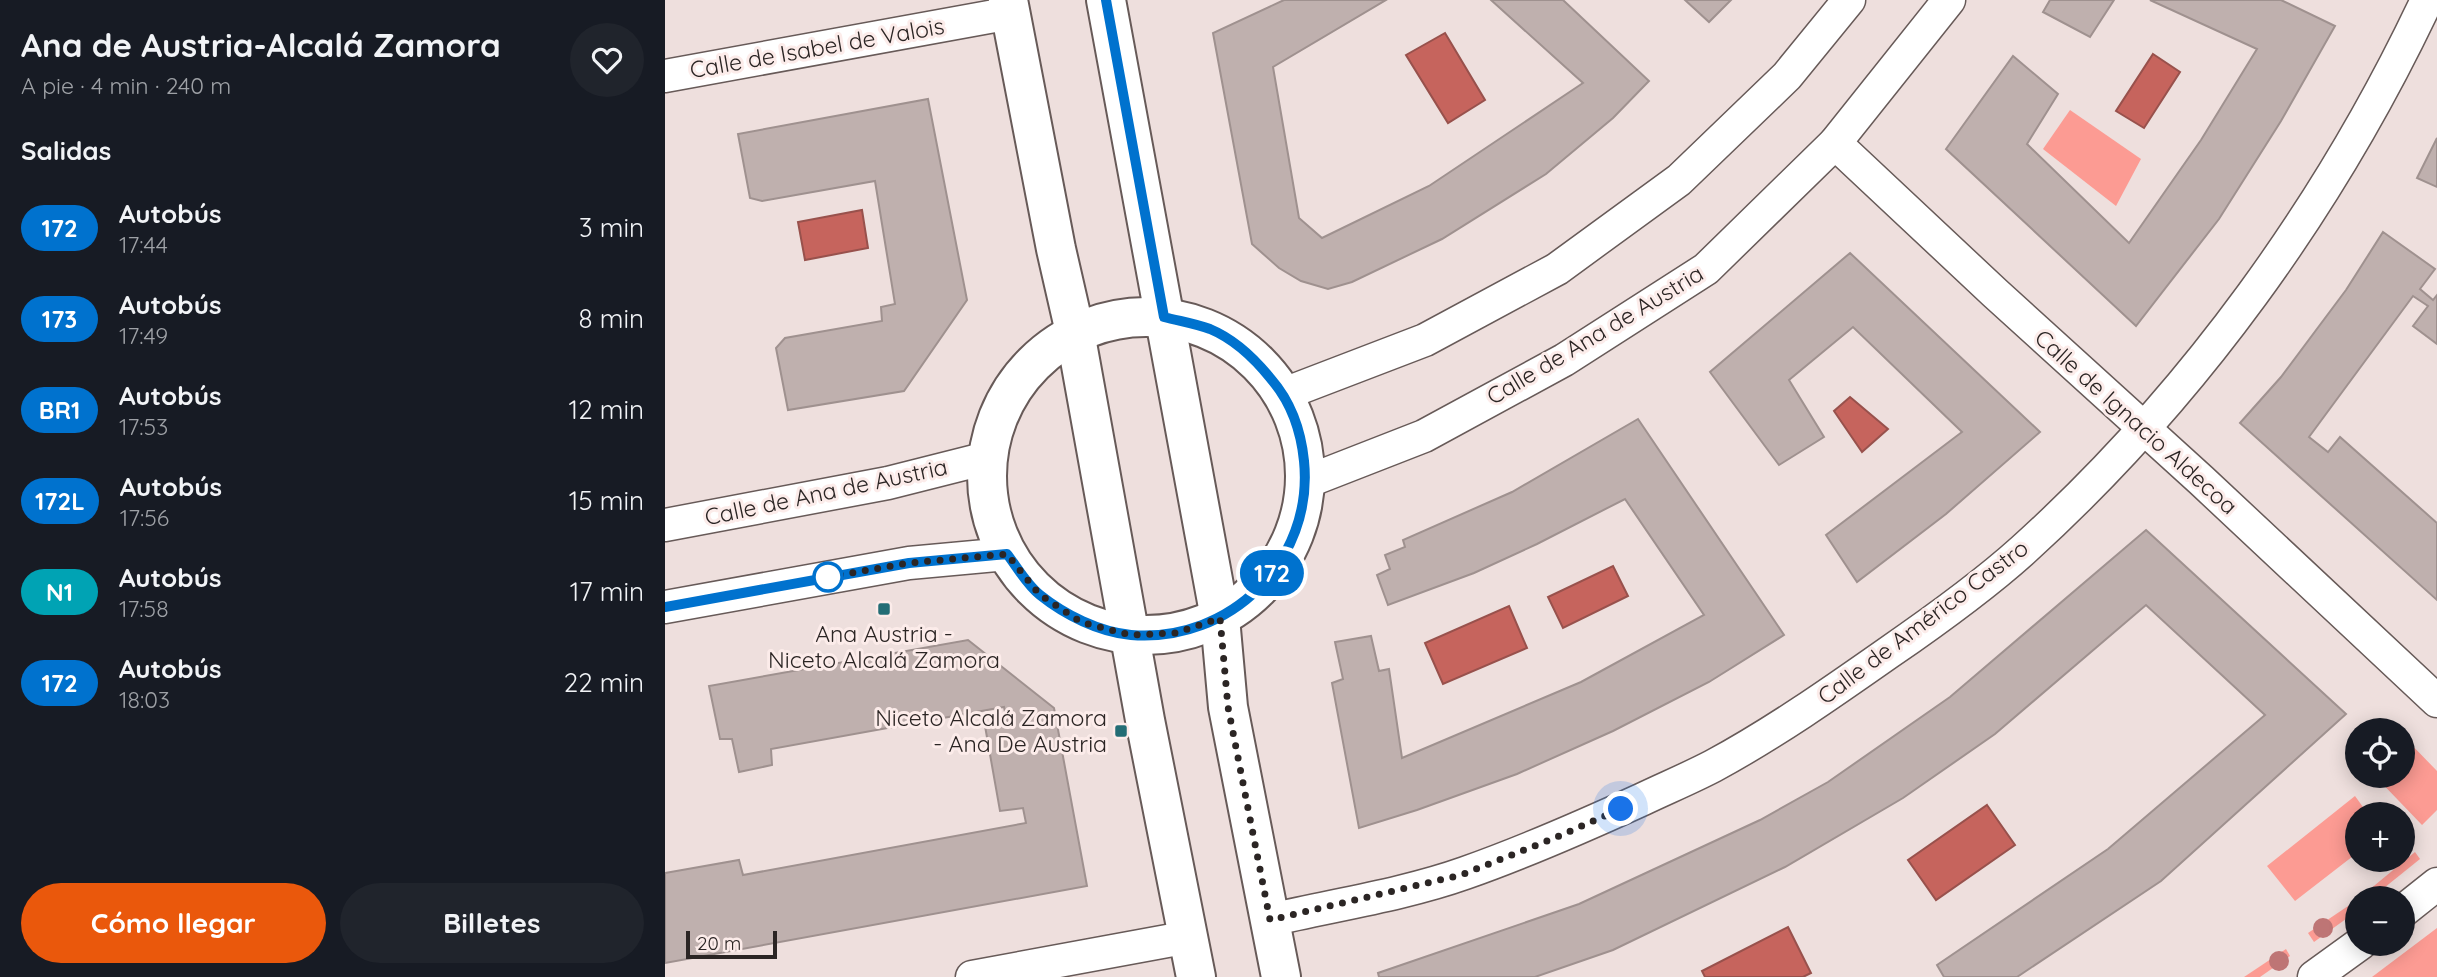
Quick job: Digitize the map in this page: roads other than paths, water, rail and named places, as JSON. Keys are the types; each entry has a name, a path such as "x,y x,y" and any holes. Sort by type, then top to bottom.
{"street":[{"path":"1106,0 1220,618 1228,707 1281,977"},
{"path":"1284,394 1425,340 1557,269 1679,180 1787,76 1849,0"},
{"name":"Calle de Ana de Austria","path":"1306,482 1423,436 1564,360 1706,269 1835,143 1949,0"},
{"name":"Calle de Américo Castro","path":"1270,920 1461,875 1552,839 1712,766 1813,705 1921,630 2021,553 2144,429 2266,277 2333,176 2395,67 2427,0"},
{"path":"1010,6 1056,249 1075,332 1196,977"},
{"name":"Calle de Isabel de Valois","path":"665,76 1010,6"},
{"name":"Calle de Ignacio Aldecoa","path":"1835,143 2437,701"},
{"path":"1164,317 1212,330 1253,357 1284,394 1301,437 1306,482 1299,524 1282,562 1254,594 1220,618 1176,633 1130,635 1081,622 1039,594 1007,554 989,508 987,458 996,419 1014,384 1041,354 1075,332 1118,318 1164,317"},
{"name":"Calle de Ana de Austria","path":"665,525 888,483 987,458"},
{"path":"665,607 909,563 1007,554"},
{"path":"2415,901 2437,884"},
{"path":"972,977 1189,937"},
{"path":"2314,977 2345,955"}],"place":[{"name":"Ana Austria - Niceto Alcalá Zamora","path":"884,609"},
{"name":"Niceto Alcalá Zamora - Ana De Austria","path":"1121,731"}]}
